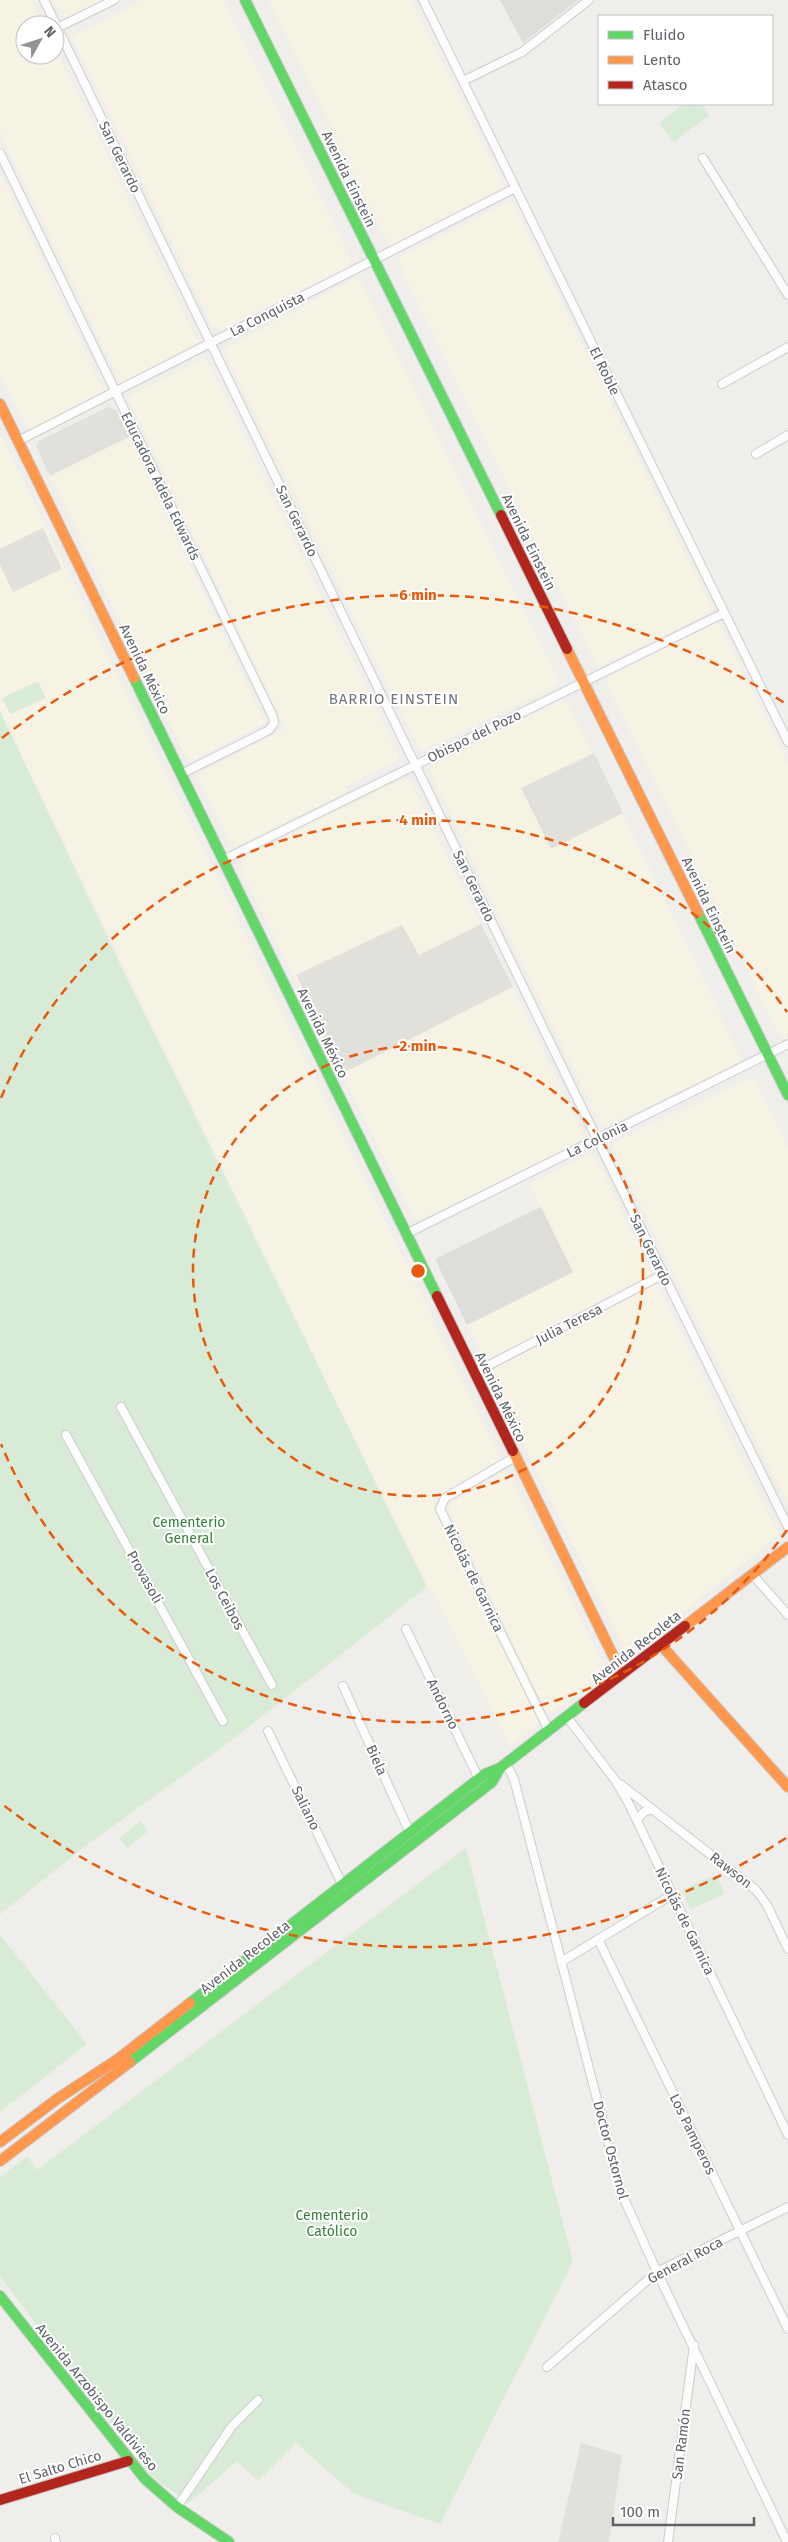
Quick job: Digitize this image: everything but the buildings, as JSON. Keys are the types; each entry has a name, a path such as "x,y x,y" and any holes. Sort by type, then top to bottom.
{"main road":[{"name":"Avenida Einstein","path":"245,0 788,1095"},
{"name":"Avenida México","path":"0,404 514,1457 622,1674"},
{"name":"Avenida Recoleta","path":"0,2142 57,2099 118,2059 479,1779 503,1766 788,1547"},
{"path":"661,1645 788,1788"},
{"name":"Avenida Recoleta","path":"0,2161 125,2067 492,1782 503,1766"},
{"name":"Avenida Arzobispo Valdivieso","path":"0,2296 128,2461 150,2484 177,2507 230,2542"},
{"name":"El Salto Chico","path":"0,2500 128,2461"}],"street":[{"name":"San Gerardo","path":"44,0 51,15"},
{"path":"65,24 114,0"},
{"name":"El Roble","path":"423,0 788,742"},
{"path":"463,81 522,52 590,0"},
{"name":"San Gerardo","path":"65,44 597,1139 788,1527"},
{"name":"Educadora Adela Edwards","path":"0,152 274,720 270,730 181,774"},
{"path":"703,158 788,295"},
{"name":"La Conquista","path":"18,441 516,188"},
{"path":"722,384 788,347"},
{"path":"756,454 788,436"},
{"name":"Obispo del Pozo","path":"223,860 724,613"},
{"name":"La Colonia","path":"406,1234 788,1044"},
{"name":"Julia Teresa","path":"474,1373 664,1274"},
{"name":"Los Ceibos","path":"121,1407 272,1685"},
{"name":"Provasoli","path":"66,1434 223,1721"},
{"name":"Nicolás de Garnica","path":"514,1457 445,1498 440,1509 549,1731"},
{"path":"752,1574 788,1615"},
{"name":"Andorno","path":"406,1629 479,1779"},
{"name":"Biela","path":"343,1686 410,1834"},
{"name":"Nicolás de Garnica","path":"567,1717 615,1780 637,1820 788,2134"},
{"name":"Saliano","path":"268,1731 343,1886"},
{"name":"Doctor Ostornol","path":"503,1766 514,1779 621,2192 657,2272 694,2345 787,2542"},
{"name":"Rawson","path":"615,1780 756,1890 767,1905 788,1949"},
{"path":"637,1820 644,1812 652,1809"},
{"path":"561,1962 673,1894"},
{"name":"Los Pamperos","path":"598,1939 788,2329"},
{"name":"General Roca","path":"547,2367 657,2272 788,2208"},
{"name":"San Ramón","path":"668,2542 694,2345"},
{"path":"177,2507 232,2426 258,2400"}],"shaded area":[{"path":"0,0 32,0 39,15 15,15 15,65 63,65 198,341 195,346 121,384 0,131"},
{"path":"54,0 104,0 67,18 65,15 61,15"},
{"path":"142,0 223,0 351,260 348,268 222,330 213,327 72,36"},
{"path":"268,0 411,0 504,187 502,191 390,247"},
{"path":"500,0 578,0 523,43"},
{"path":"0,173 104,391 102,395 31,430 27,428 0,375"},
{"path":"506,203 513,204 712,608 711,612 601,666 597,665 399,264 400,257"},
{"path":"355,279 361,281 559,682 557,685 421,752 225,353 227,347"},
{"path":"202,359 207,360 399,756 398,759 346,786 348,791 235,847 231,845 198,777 200,773 286,728 129,400 131,395"},
{"path":"108,407 116,410 129,437 50,476 36,446 39,441"},
{"path":"0,434 500,1457 499,1460 437,1497 433,1506 540,1723 510,1746 433,1590 427,1587 0,711"},
{"path":"129,437 265,722 194,760 187,759 50,476"},
{"path":"43,528 62,569 13,592 0,565 0,549"},
{"path":"715,623 719,624 788,763 788,1037 785,1038 780,1036 607,684 609,677"},
{"path":"561,700 569,704 742,1059 741,1062 606,1126 600,1124 430,772 432,766"},
{"path":"594,753 623,813 551,849 521,788"},
{"path":"405,778 410,780 585,1136 583,1140 420,1220 413,1217 240,866 243,858"},
{"path":"481,924 513,987 343,1073 296,975 402,925 419,955"},
{"path":"750,1078 754,1079 788,1147 788,1505 613,1148 615,1142"},
{"path":"588,1155 596,1158 652,1273 651,1276 489,1360 484,1358 467,1325 573,1272 529,1183"},
{"path":"541,1207 573,1272 467,1325 435,1259"},
{"path":"653,1284 657,1285 779,1535 631,1653 626,1653 490,1375 492,1370"},
{"path":"503,1472 508,1472 607,1671 553,1713 547,1712 449,1511 450,1505"},
{"path":"581,2443 622,2455 609,2542 558,2542"}],"green space":[{"path":"683,105 702,105 709,115 674,142 659,123"},
{"path":"38,681 46,698 10,714 2,698"},
{"name":"Cementerio General","path":"0,711 120,964 427,1587 224,1746 88,1844 0,1914"},
{"path":"140,1821 148,1831 127,1848 119,1838"},
{"name":"Cementerio Católico","path":"466,1848 573,2262 440,2524 354,2494 296,2443 258,2481 237,2461 189,2503 151,2476 0,2276 0,2178 27,2156 37,2170"},
{"path":"716,1875 725,1894 690,1909 682,1890"},
{"path":"0,1935 87,2044 0,2112"}],"traffic: fast":[{"path":"245,0 501,515"},
{"path":"134,678 437,1296"},
{"path":"698,913 788,1095"},
{"path":"190,2003 485,1774 500,1768 584,1703"},
{"path":"130,2062 492,1782 500,1768"},
{"path":"0,2296 145,2479 177,2507 229,2542"}],"traffic: slow":[{"path":"0,404 134,678"},
{"path":"567,649 698,913"},
{"path":"513,1451 622,1674"},
{"path":"685,1626 788,1547"},
{"path":"661,1645 788,1787"},
{"path":"0,2142 57,2099 118,2059 190,2003"},
{"path":"0,2161 130,2062"}],"traffic: jam":[{"path":"501,515 567,649"},
{"path":"437,1296 513,1451"},
{"path":"584,1703 685,1626"},
{"path":"0,2500 128,2461"}],"district":[{"name":"BARRIO EINSTEIN","path":"394,699"}]}
